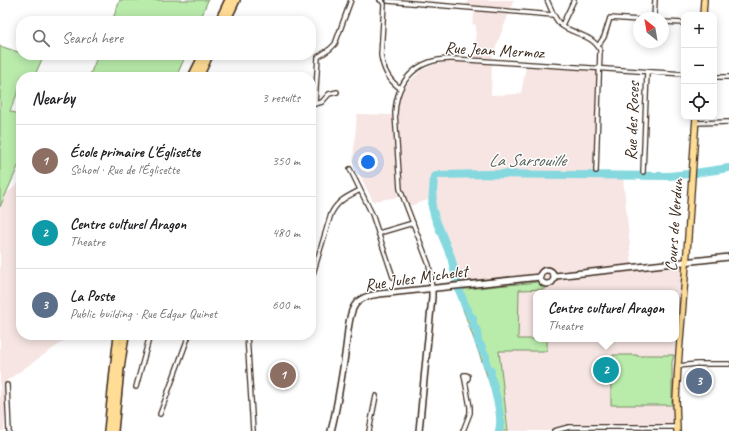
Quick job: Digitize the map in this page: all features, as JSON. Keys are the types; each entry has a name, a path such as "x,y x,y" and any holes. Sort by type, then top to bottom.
{"highway":[{"path":"221,16 229,0"},
{"path":"228,16 236,0"},
{"path":"194,72 200,60"},
{"path":"201,72 207,60"},
{"path":"108,431 117,340"},
{"path":"114,431 123,340"},
{"path":"118,431 120,369"}],"main road":[{"path":"703,12 704,0"},
{"name":"Cours de Verdun","path":"676,429 678,366 696,120"},
{"path":"555,276 729,257"},
{"path":"546,270 550,270 555,276 553,282 547,284 542,281 540,277 542,272 546,270"},
{"name":"Rue Jules Michelet","path":"331,431 343,369 350,318 353,308 360,300 371,295 540,277"},
{"path":"419,431 432,289"}],"street":[{"path":"316,88 318,57 335,44 351,0"},
{"path":"547,0 553,15 562,26 591,40 598,46 601,53 596,171"},
{"path":"562,26 574,0"},
{"path":"654,12 655,0"},
{"path":"400,88 387,76 382,63 382,1 387,4 388,1 553,15"},
{"path":"598,46 604,38 610,18 633,20"},
{"path":"669,22 681,23"},
{"name":"Rue Jean Mermoz","path":"432,289 429,265 400,189 395,113 396,98 400,88 416,69 433,60 453,58 681,74"},
{"name":"Rue des Roses","path":"643,172 647,72"},
{"path":"717,76 729,78"},
{"path":"316,104 322,102 329,94 337,92"},
{"path":"696,120 729,122"},
{"path":"350,169 372,214 393,277"},
{"path":"316,264 331,214 340,201 360,190"},
{"path":"379,233 413,223"},
{"path":"136,387 149,340"},
{"path":"160,414 187,340"},
{"path":"247,340 253,431"},
{"path":"678,366 697,364 729,364"},
{"path":"463,431 470,413 466,381"},
{"path":"8,385 10,431"},
{"path":"369,431 376,396"},
{"path":"636,426 636,431"},
{"path":"554,431 569,428 581,429 636,426 676,429"}],"shaded area":[{"path":"468,0 514,0 492,57 491,95 521,94 526,67 602,70 598,178 623,178 632,267 686,262 679,316 679,290 533,290 533,342 676,342 673,362 676,424 572,424 547,431 499,431 498,409 456,290 453,261 436,222 431,199 409,206 405,196 373,201 353,162 357,114 392,115 399,106 405,87 422,70 436,64 475,55 476,25 472,24 475,11 467,4"},
{"path":"16,185 16,340 65,340 6,381 4,431 0,431 0,210 6,194"}],"green space":[{"path":"120,0 208,0 202,16 114,16"},
{"path":"0,46 16,51 16,60 42,60 36,72 16,72 16,97 10,111 16,113 16,171 0,207"},
{"path":"96,60 184,60 178,72 91,72"},
{"path":"538,282 546,289 519,290 518,339 533,339 533,342 547,342 547,351 499,351 508,431 499,431 498,409 456,290"},
{"path":"613,355 674,355 672,362 672,405 611,405 610,376 611,359 613,359"}],"waterway":[{"name":"La Sarsouille","path":"457,282 451,257 432,207 434,177 438,175 489,174 667,176 729,168"},
{"name":"La Sarsouille","path":"459,290 465,306 468,309 469,315 473,318 473,326 477,330 478,342 486,356 486,364 491,371 491,377 500,413 499,431"}],"place":[{"name":"Centre culturel Aragon","path":"606,370"},
{"name":"École primaire L'Églisette","path":"283,375"},
{"name":"La Poste","path":"699,381"}]}
